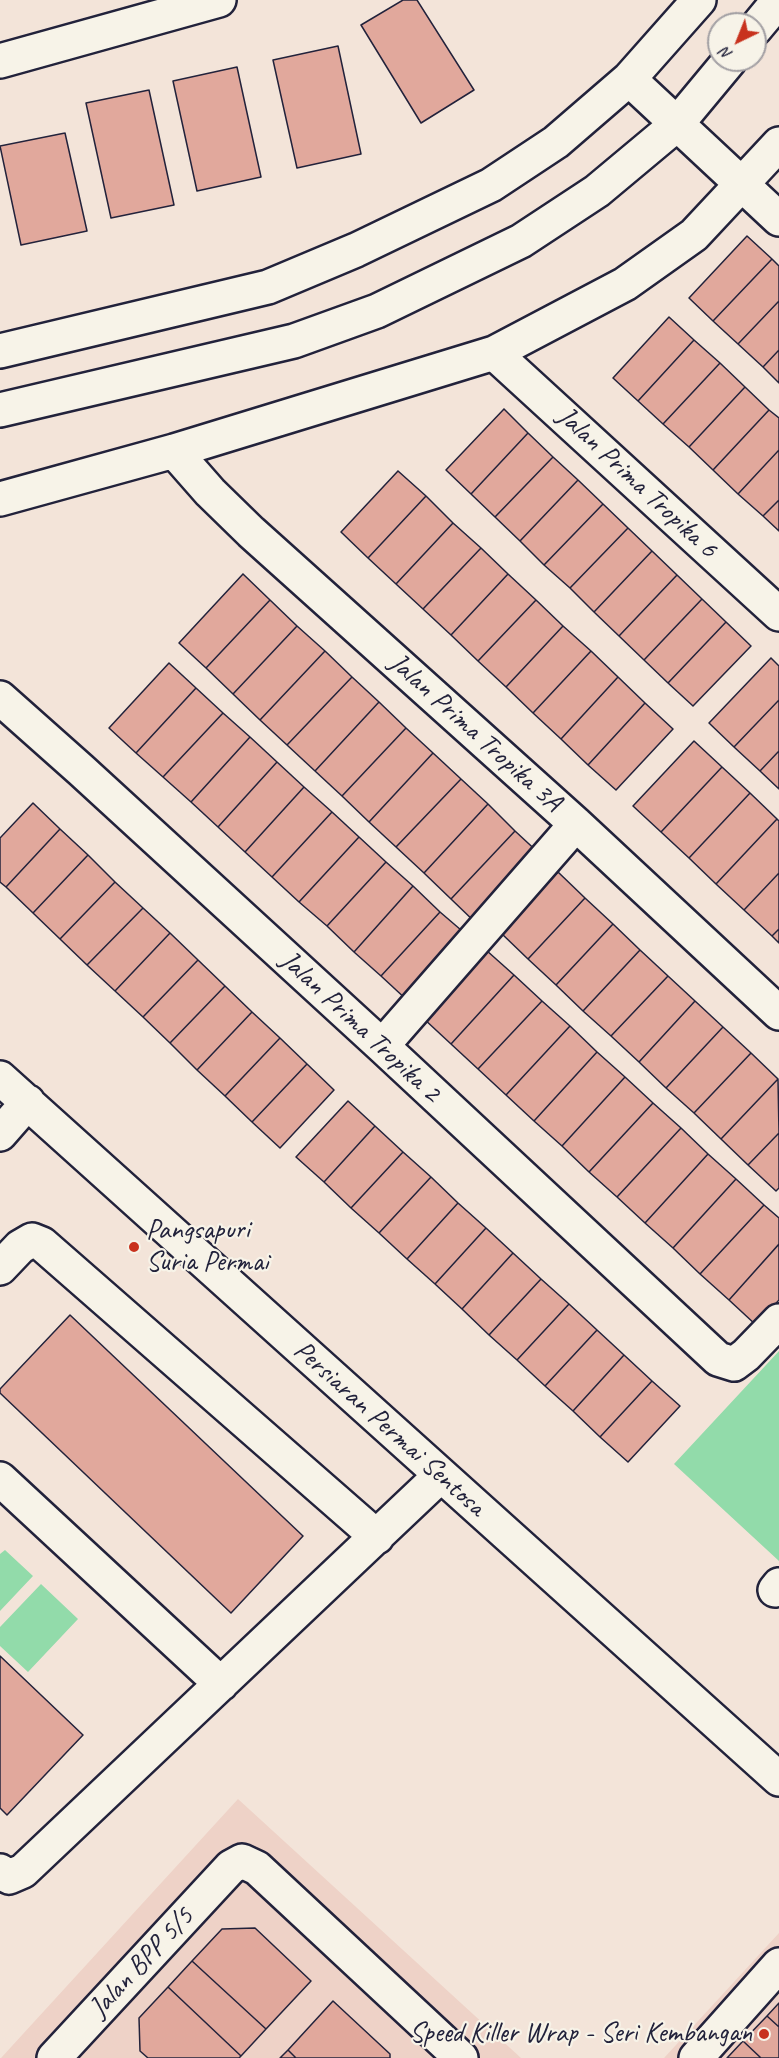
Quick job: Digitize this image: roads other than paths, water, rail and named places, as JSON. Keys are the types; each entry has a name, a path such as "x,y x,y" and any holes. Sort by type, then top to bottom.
{"street":[{"path":"0,61 219,0"},
{"path":"0,351 268,287 356,250 491,185 556,142 629,80 699,0"},
{"path":"767,14 779,0"},
{"path":"0,410 294,342 377,311 521,240 597,191 676,125 720,72"},
{"path":"629,80 779,219"},
{"path":"0,499 174,451 494,352 625,284 694,235 779,144"},
{"name":"Jalan Prima Tropika 6","path":"494,352 779,614"},
{"name":"Jalan Prima Tropika 3A","path":"174,451 210,492 251,532 576,824 779,1013"},
{"name":"Jalan Prima Tropika 2","path":"0,698 382,1046 718,1359 734,1364 779,1321"},
{"path":"382,1046 576,824"},
{"name":"Persiaran Permai Sentosa","path":"0,1078 779,1779"},
{"path":"0,1134 28,1102"},
{"path":"0,1268 20,1247 32,1240 42,1244 377,1537"},
{"path":"0,1871 9,1877 24,1871 441,1475"},
{"path":"0,1479 220,1684"},
{"name":"Jalan BPP 5/5","path":"69,2053 231,1867 242,1861 257,1868 461,2058"},
{"path":"696,2058 779,1965"}],"place":[{"name":"Pangsapuri Suria Permai","path":"134,1247"},
{"name":"Speed Killer Wrap - Seri Kembangan","path":"764,2034"}]}
